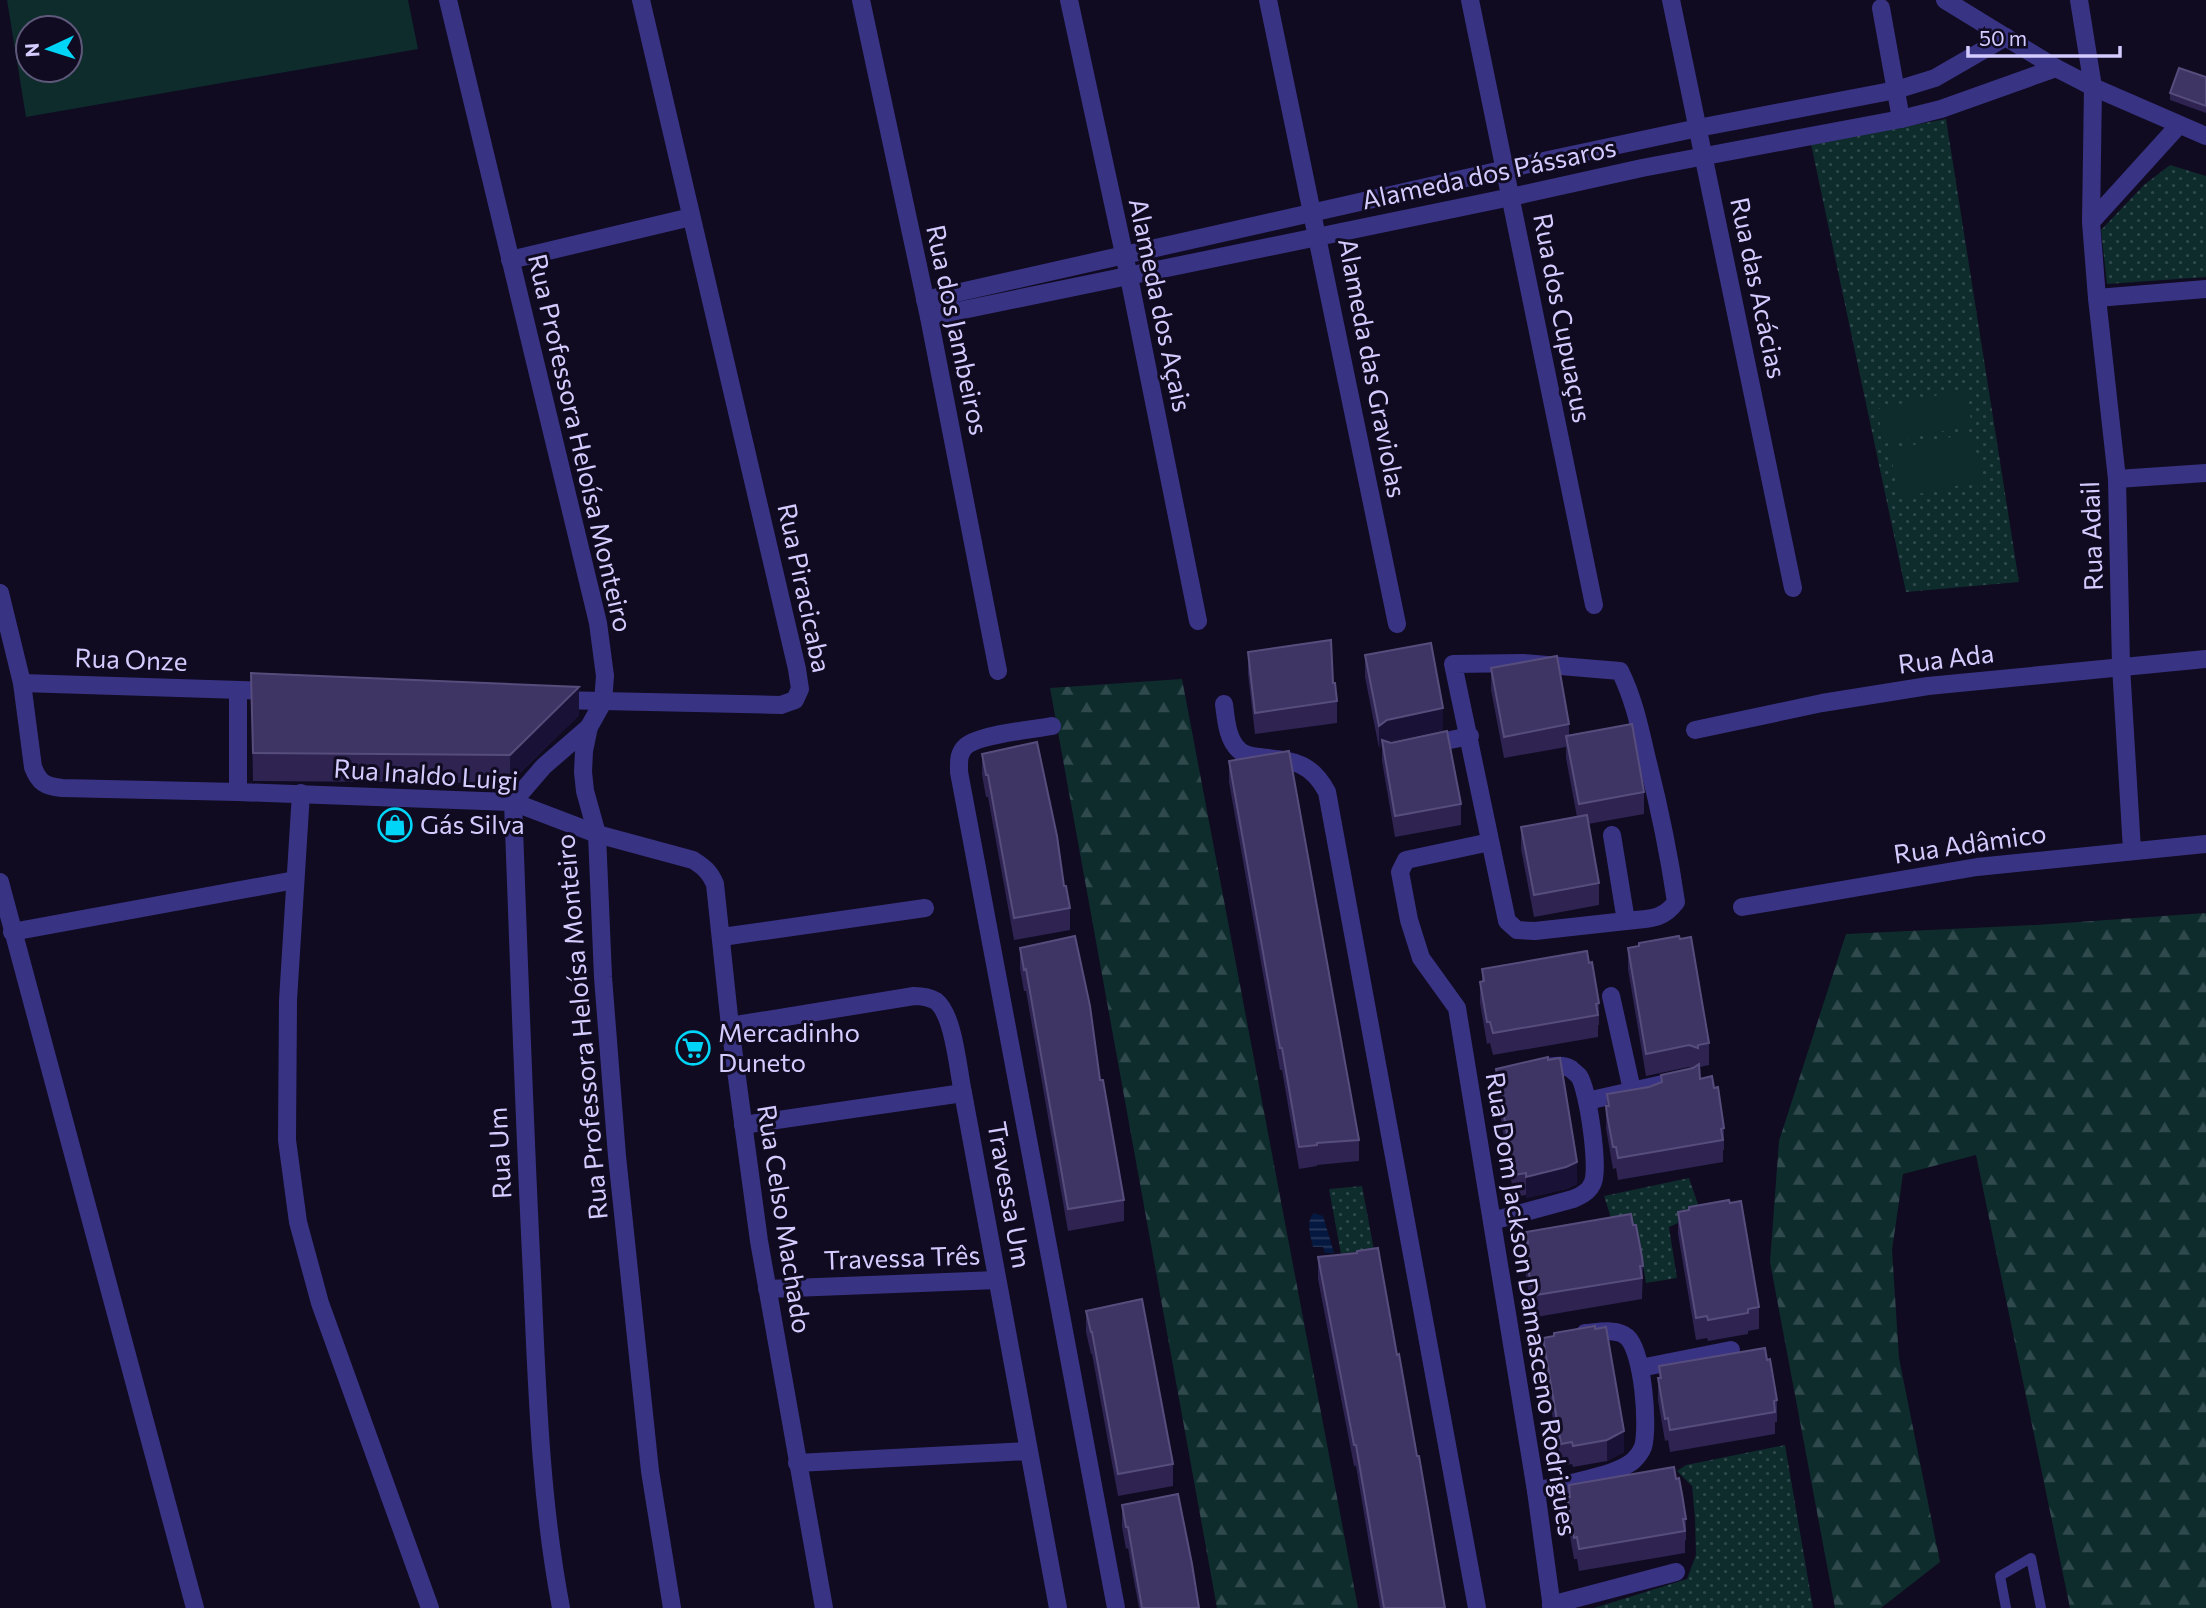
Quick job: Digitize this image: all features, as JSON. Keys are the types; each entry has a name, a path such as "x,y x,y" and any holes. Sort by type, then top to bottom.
{"street":[{"name":"Rua Professora Heloísa Monteiro","path":"448,0 603,652 603,702 589,727 583,772 585,791 597,834 603,977 617,1156 650,1471 672,1608"},
{"name":"Rua Piracicaba","path":"536,699 781,705 795,700 800,689 641,0"},
{"name":"Rua dos Jambeiros","path":"861,0 927,309 999,671"},
{"name":"Alameda dos Açais","path":"1069,0 1129,277 1198,621"},
{"name":"Alameda das Graviolas","path":"1268,0 1319,236 1397,624"},
{"name":"Rua dos Cupuaçus","path":"1470,0 1594,605"},
{"name":"Rua das Acácias","path":"1671,0 1793,588"},
{"path":"1945,0 2056,68 2206,136"},
{"name":"Rua Adail","path":"2079,0 2093,87 2091,222 2118,479 2121,666 2132,850"},
{"path":"1881,8 1901,119"},
{"name":"Alameda dos Pássaros","path":"927,309 1123,254 1313,211 1698,128 1896,90 1935,78 2006,37"},
{"name":"Alameda dos Pássaros","path":"927,309 1129,277 1704,156 1901,119 1941,109 2056,68"},
{"path":"2091,222 2179,125"},
{"path":"510,260 691,217"},
{"path":"2097,298 2206,289"},
{"path":"2118,479 2206,473"},
{"path":"0,593 22,683"},
{"name":"Rua Ada","path":"1695,730 1822,703 1928,686 2206,659"},
{"path":"1523,663 1620,671 1628,687 1645,748 1669,856 1676,902 1668,913 1626,921 1535,931 1517,930 1507,921 1470,736 1454,664 1523,663"},
{"name":"Rua Onze","path":"22,683 238,690"},
{"name":"Rua Inaldo Luigi","path":"22,683 33,767 38,780 49,786 513,802 597,834"},
{"path":"242,792 238,690 292,691"},
{"path":"1224,704 1228,730 1240,751 1249,756 1283,760 1304,766 1319,778 1327,792 1477,1608"},
{"path":"1052,726 979,739 965,747 960,755 959,772 1116,1608"},
{"path":"513,802 544,766 589,727"},
{"path":"1402,750 1470,736"},
{"path":"301,793 288,1000 287,1140 298,1222 320,1303 430,1608"},
{"name":"Rua Um","path":"513,802 524,1113 541,1463 553,1568 561,1608"},
{"name":"Rua Celso Machado","path":"597,834 693,860 704,866 715,884 730,1026 767,1289 824,1608"},
{"path":"1612,835 1626,921"},
{"name":"Rua Dom Jackson Damasceno Rodrigues","path":"1490,842 1406,860 1400,872 1409,920 1421,958 1457,1008 1536,1491 1552,1606"},
{"name":"Rua Adâmico","path":"1742,907 1976,867 2206,845"},
{"path":"12,932 295,880"},
{"path":"0,882 195,1608"},
{"path":"722,937 925,908"},
{"name":"Travessa Um","path":"730,1026 914,996 934,999 943,1008 963,1093 1058,1608"},
{"path":"1611,996 1632,1090"},
{"path":"1492,1221 1584,1194 1593,1182 1594,1163 1587,1101 1578,1075 1568,1067 1558,1065 1519,1073"},
{"path":"1587,1101 1691,1079"},
{"path":"743,1125 963,1093"},
{"name":"Travessa Três","path":"767,1289 998,1280"},
{"path":"1536,1491 1619,1470 1633,1461 1642,1450 1646,1426 1640,1368 1632,1343 1625,1334 1570,1333"},
{"path":"1640,1368 1731,1350"},
{"path":"797,1462 1028,1451"},
{"path":"1552,1606 1675,1572"}],"lane":[{"path":"2006,1608 2000,1576 2031,1558 2041,1608"}],"green space":[{"path":"7,0 408,0 418,49 26,117 21,84 84,84 84,14 14,14 14,43"},
{"path":"1946,119 2019,582 1906,592 1811,144"},
{"path":"2170,165 2206,176 2206,277 2107,284 2101,230 2144,185"},
{"path":"1965,389 1972,425 1883,444 1878,409"},
{"path":"1971,433 1984,480 1899,498 1890,450"},
{"path":"1182,679 1358,1608 1217,1608 1050,688"},
{"path":"2206,913 2206,1608 2070,1608 1976,1155 1903,1174 1892,1250 1899,1358 1940,1562 1881,1608 1835,1608 1770,1262 1779,1141 1846,934"},
{"path":"1689,1178 1701,1213 1669,1227 1677,1278 1646,1283 1637,1229 1613,1224 1604,1196"},
{"path":"1362,1186 1374,1250 1341,1254 1329,1189"},
{"path":"1785,1445 1813,1608 1594,1608 1687,1579 1696,1555 1695,1518 1692,1486 1677,1471 1686,1465"}],"water":[{"path":"1314,1213 1323,1216 1334,1253 1325,1253 1323,1247 1313,1247 1309,1225"}],"building":[{"path":"2179,68 2206,77 2206,106 2170,93"},
{"path":"1331,640 1333,683 1337,701 1255,713 1248,652"},
{"path":"1431,643 1443,708 1387,720 1379,726 1365,655"},
{"path":"1557,656 1569,724 1504,737 1491,668"},
{"path":"251,673 579,687 510,755 253,753"},
{"path":"1632,724 1644,792 1579,804 1566,736"},
{"path":"1447,731 1461,804 1395,816 1382,740 1391,743"},
{"path":"1037,742 1070,908 1014,918 982,754"},
{"path":"1289,751 1359,1140 1299,1147 1229,761"},
{"path":"1587,815 1599,883 1534,895 1521,827"},
{"path":"1075,936 1124,1200 1068,1209 1026,969 1024,970 1020,948"},
{"path":"1679,936 1680,939 1691,937 1709,1043 1698,1045 1698,1048 1689,1045 1646,1054 1628,948 1639,946 1639,943"},
{"path":"1587,951 1589,963 1592,962 1599,1003 1596,1004 1598,1015 1493,1033 1490,1022 1487,1022 1480,982 1484,981 1482,969"},
{"path":"1548,1057 1548,1060 1560,1058 1577,1162 1526,1177 1526,1173 1514,1175 1496,1069"},
{"path":"1699,1064 1700,1079 1712,1076 1714,1088 1718,1087 1724,1128 1721,1129 1723,1140 1618,1158 1616,1147 1613,1147 1607,1115 1607,1094 1649,1087 1662,1082 1661,1075 1693,1068"},
{"path":"1729,1200 1730,1203 1741,1201 1759,1307 1748,1309 1748,1313 1708,1320 1707,1316 1696,1318 1678,1212 1689,1210 1689,1207"},
{"path":"1631,1214 1633,1225 1636,1225 1642,1257 1642,1278 1536,1295 1535,1284 1531,1285 1524,1244 1528,1243 1526,1232"},
{"path":"1378,1248 1419,1456 1445,1608 1384,1608 1356,1445 1318,1257"},
{"path":"1142,1299 1173,1464 1118,1474 1086,1311"},
{"path":"1595,1326 1595,1329 1606,1327 1624,1431 1607,1440 1573,1446 1572,1442 1561,1444 1543,1338 1554,1336 1554,1333"},
{"path":"1765,1348 1767,1360 1770,1359 1777,1400 1774,1401 1775,1412 1670,1430 1668,1418 1665,1419 1658,1378 1661,1378 1659,1366"},
{"path":"1674,1467 1682,1494 1685,1531 1579,1549 1577,1537 1574,1538 1567,1497 1570,1497 1569,1485"},
{"path":"1178,1494 1199,1608 1142,1608 1122,1505"}],"place":[{"name":"Gás Silva","path":"395,825"},
{"name":"Mercadinho Duneto","path":"693,1048"}]}
